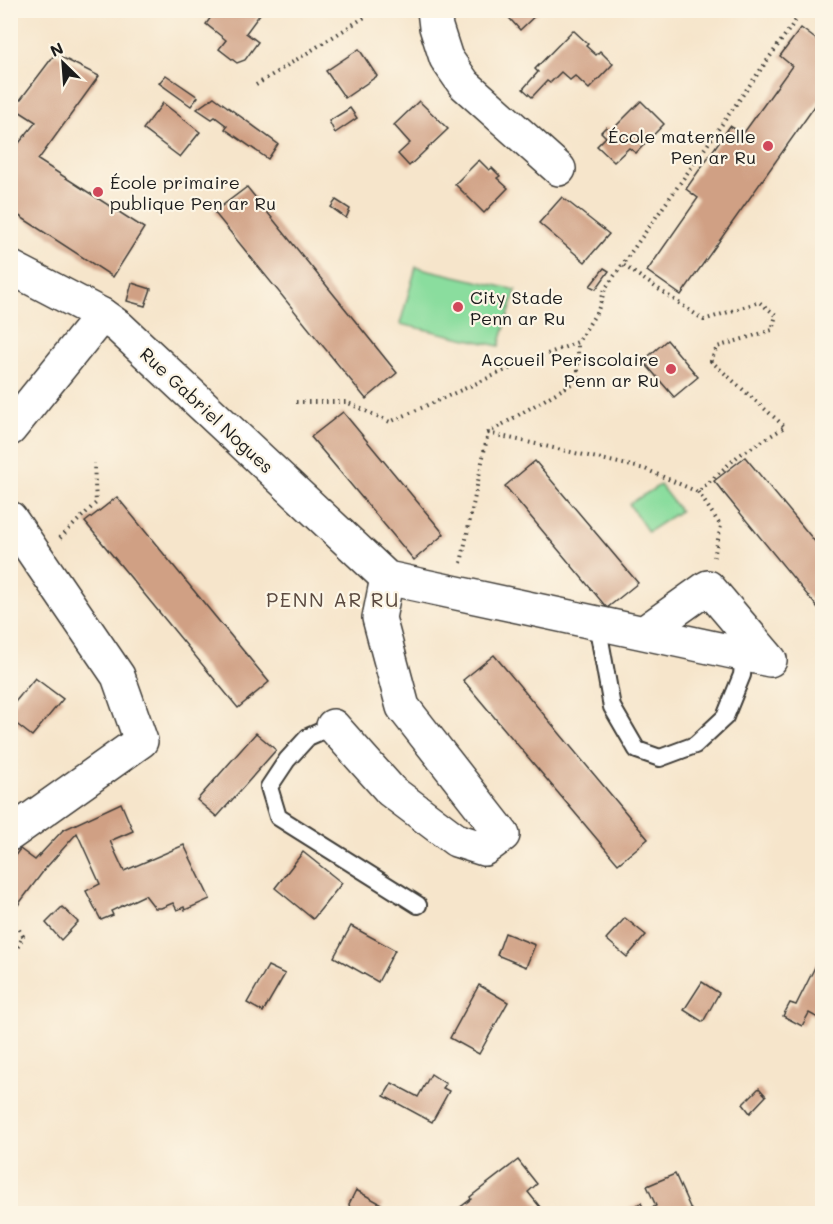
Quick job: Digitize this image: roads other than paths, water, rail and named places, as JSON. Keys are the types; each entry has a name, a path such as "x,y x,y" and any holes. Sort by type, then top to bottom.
{"street":[{"path":"434,10 436,27 446,57 464,84 559,169"},
{"name":"Rue Gabriel Nogues","path":"10,267 102,315 119,327 387,578"},
{"path":"10,429 102,315"},
{"path":"10,518 118,676 141,741 10,834"},
{"path":"333,726 391,791 456,840 484,849 503,836 403,707 379,618 387,578 770,660 708,588 645,632"}],"lane":[{"path":"597,623 612,707 637,750 660,758 695,745 725,717 742,675 744,654"},
{"path":"333,726 308,737 287,760 269,787 278,817 418,905"}],"place":[{"name":"École maternelle Pen ar Ru","path":"768,146"},
{"name":"École primaire publique Pen ar Ru","path":"98,192"},
{"name":"City Stade Penn ar Ru","path":"458,307"},
{"name":"Accueil Periscolaire Penn ar Ru","path":"671,369"}],"district":[{"name":"PENN AR RU","path":"333,599"}]}
